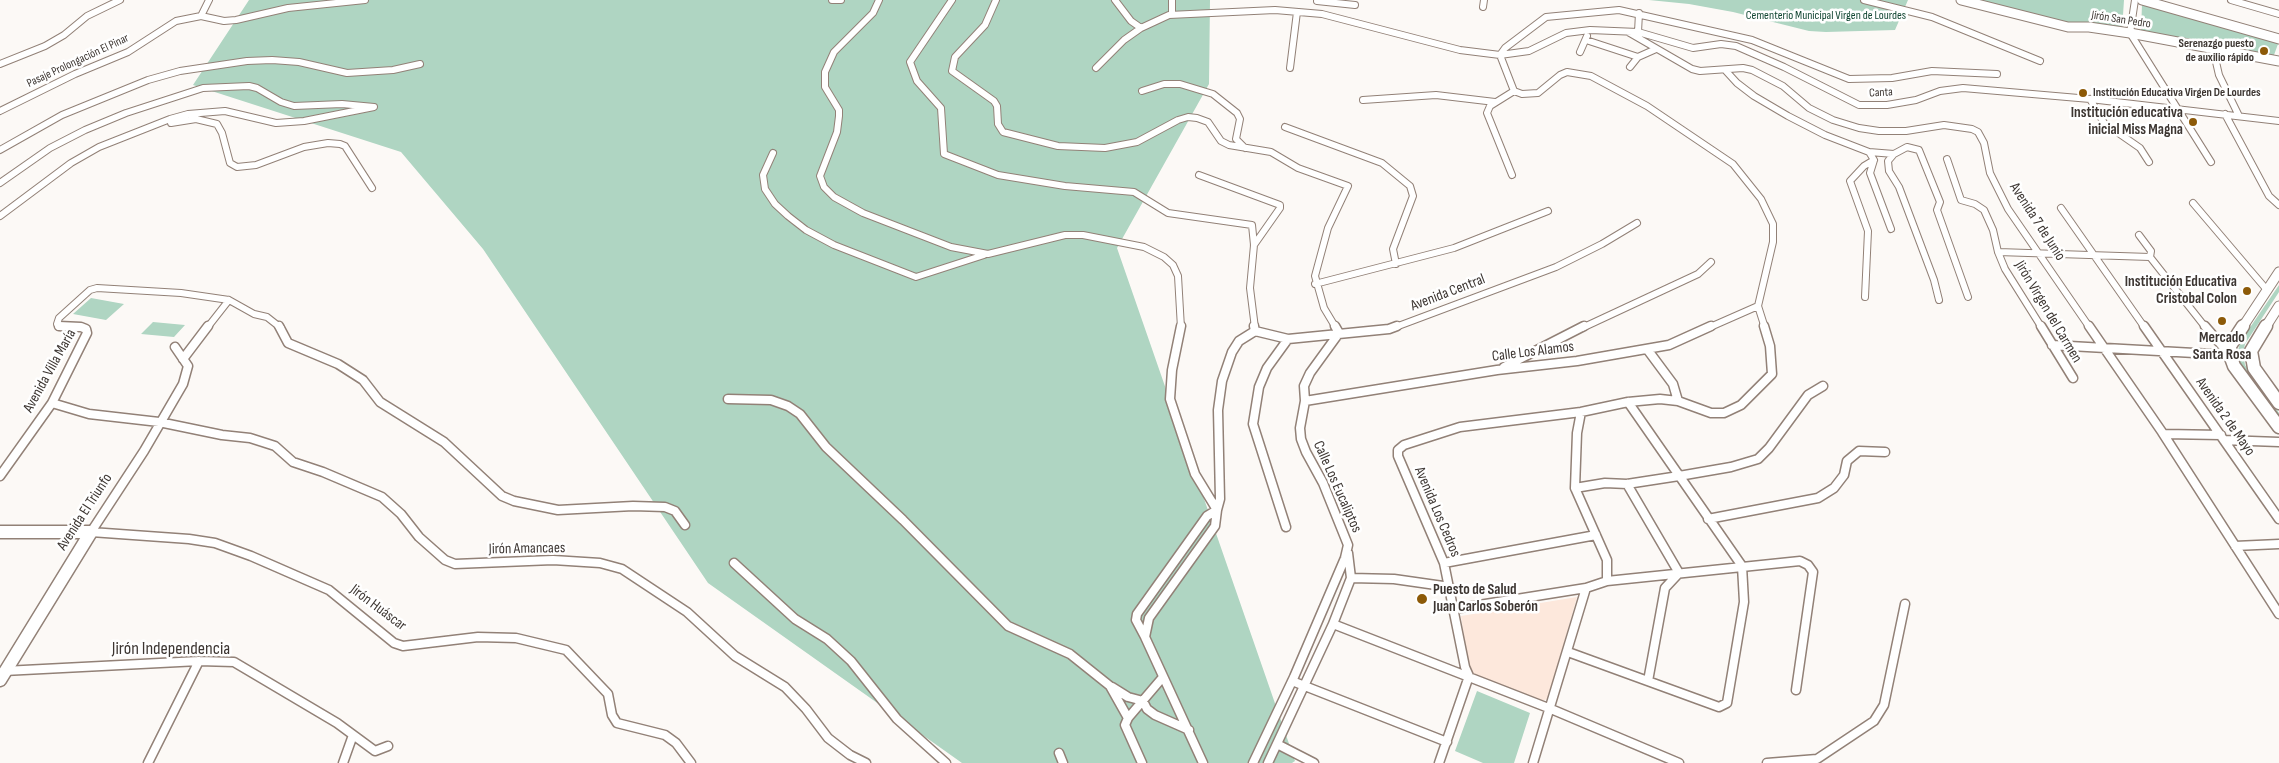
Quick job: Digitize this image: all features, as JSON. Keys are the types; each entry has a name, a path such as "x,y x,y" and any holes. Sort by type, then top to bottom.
{"main road":[{"name":"Jirón San Pedro","path":"1961,0 2068,27 2089,27 2130,33 2279,62"},
{"name":"Jirón San Pedro","path":"2142,0 2279,39"},
{"path":"2279,62 2279,68"},
{"path":"2279,272 2234,337 2230,346 2230,355 2234,366 2279,427"},
{"path":"2279,306 2251,351 2254,368 2279,403"},
{"name":"Jirón Huáscar","path":"0,532 90,532"},
{"name":"Avenida El Triunfo","path":"2,674 90,532"}],"street":[{"path":"0,64 44,46 64,34 87,16 120,0"},
{"path":"209,0 201,16 224,21 288,8 365,0"},
{"path":"832,0 841,0"},
{"path":"878,0 873,12 834,52 825,72 825,87 839,110 840,116 837,132 823,164 820,176 824,187 844,204 938,244 988,254"},
{"path":"952,0 910,62 918,81 941,108 944,154 998,175 1065,186 1134,192 1168,213 1206,220 1248,223 1252,225 1254,245 1250,288 1255,331 1239,341 1232,352 1222,381 1218,410 1220,499 1215,526 1149,618 1145,637 1203,763"},
{"path":"996,0 985,25 955,57 952,71 955,75 994,101 997,106 998,124 1003,132 1058,146 1105,148 1137,142 1188,117 1208,122 1221,141 1229,145 1271,152 1298,168 1348,186 1328,228 1315,276 1315,284 1324,308 1340,333"},
{"path":"1115,0 1131,21 1140,28"},
{"path":"1172,0 1172,15"},
{"path":"1322,14 1317,0 1355,5"},
{"path":"1483,7 1484,0"},
{"path":"1864,0 1932,17 2040,62"},
{"path":"2135,0 2130,33 2211,162"},
{"path":"2230,0 2279,14"},
{"name":"Canta","path":"1096,68 1124,40 1140,28 1172,15 1274,10 1322,14 1460,50 1500,55 1529,51 1566,33 1590,30 1638,32 1693,48 1721,44 1736,46 1784,67 1828,92 1859,105 1916,100 1940,91 1963,88 2090,99 2279,121"},
{"path":"1514,92 1500,55 1505,48 1551,16 1606,10 1640,12 1752,40 1849,79 1892,78 1932,70 1997,74"},
{"path":"1290,68 1297,12"},
{"path":"1638,32 1640,12"},
{"name":"Pasaje Prolongación El Pinar","path":"0,111 75,74 128,52 181,19 201,16"},
{"path":"1580,52 1590,30"},
{"name":"Avenida 7 de Junio","path":"1627,31 1692,69 1709,72 1743,68 1752,70 1783,86 1809,108 1832,120 1859,128 1879,131 1906,131 1944,125 1972,129 1978,132 1984,143 1990,173 2008,209 2164,434 2279,614"},
{"path":"1586,40 1638,58"},
{"path":"1630,67 1638,58 1656,49"},
{"path":"2213,49 2219,76 2239,116"},
{"path":"0,150 62,115 148,80 180,71 247,61 272,60 299,62 347,72 393,70 420,64"},
{"path":"1726,71 1749,92 1788,116 1825,135 1869,152 1894,154"},
{"path":"1512,175 1486,113 1490,106 1514,92 1522,94 1538,93 1560,75 1567,72 1590,76 1647,106 1733,164 1761,199 1773,224 1773,242 1758,306 1770,346 1772,374 1741,405 1724,413 1711,413 1678,401 1660,399 1628,402 1581,412 1577,433 1575,488 1607,560 1607,581"},
{"path":"1142,91 1164,84 1180,84 1213,94 1237,114 1240,119 1236,139 1247,149"},
{"path":"0,183 50,148 85,130 126,113 203,88 249,86 258,88 281,102 294,106 342,104 374,107 304,121 276,123 225,111 188,114 140,130 99,147 71,163 0,216"},
{"path":"1362,100 1436,95 1495,102"},
{"path":"2090,99 2104,123 2140,148 2149,162"},
{"path":"2225,114 2269,196 2279,205"},
{"path":"140,130 196,119 208,120 217,124 222,134 230,163 237,167 256,165 304,147 328,143 340,144 345,146 372,188"},
{"path":"1285,127 1382,163 1410,186 1413,196 1393,249 1396,264"},
{"path":"1939,300 1934,280 1899,187 1889,171 1888,161 1894,154 1907,147 1919,150 1940,202 1937,210 1968,297"},
{"path":"1869,152 1874,160 1870,173 1891,229"},
{"path":"773,154 763,175 765,189 775,204 788,216 806,230 834,245 916,277 955,263 1064,235 1082,235 1144,247 1164,257 1173,265 1178,276 1181,331 1172,370 1170,399 1187,445 1195,474 1218,510"},
{"name":"Jirón Virgen del Carmen","path":"1947,159 1961,200 1966,203 1975,204 1984,210 1993,230 1998,252 2005,270 2073,378"},
{"path":"1865,298 1868,231 1850,181 1874,160"},
{"path":"1199,175 1280,205 1280,208 1254,245"},
{"path":"2193,203 2266,290"},
{"name":"Avenida 2 de Mayo","path":"2061,208 2279,519"},
{"path":"1315,284 1454,248 1548,211"},
{"name":"Avenida Central","path":"1255,331 1288,338 1389,329 1421,320 1466,300 1556,267 1602,244 1637,223"},
{"path":"2139,235 2152,253 2150,257"},
{"path":"1998,252 2150,257 2230,355"},
{"path":"1497,370 1544,345 1698,274 1710,262"},
{"name":"Avenida Villa María","path":"0,476 52,403 87,333 86,329 80,327 59,327 57,324 59,318 93,288 181,294 229,300"},
{"path":"175,348 183,359 229,300 254,314 267,317 281,328 288,343 292,346 338,364 363,380 380,402 444,442 502,496 521,503 558,510 633,506 665,507 675,511 685,525"},
{"name":"Calle Los Alamos","path":"1305,401 1497,370 1577,361 1669,345 1758,306"},
{"name":"Calle Los Eucaliptos","path":"1253,763 1292,681 1345,558 1348,545 1323,483 1301,439 1300,428 1305,401 1304,386 1310,373 1340,333"},
{"path":"1286,527 1252,424 1259,387 1267,368 1288,338"},
{"path":"2052,345 2230,355"},
{"path":"1647,349 1672,384 1678,401"},
{"name":"Avenida El Triunfo","path":"90,532 144,451 187,374 188,366 183,359"},
{"path":"1575,488 1605,483 1627,484 1678,476 1731,467 1758,459 1769,448 1808,395 1823,386"},
{"path":"728,399 771,400 788,406 800,414 826,447 986,601 1008,626 1070,654 1110,686 1128,697 1143,701 1147,709 1155,715 1189,730"},
{"path":"1568,652 1719,707 1727,703 1744,602 1742,566 1628,402"},
{"name":"Jirón Amancaes","path":"52,403 89,414 159,422 222,435 250,438 275,446 293,462 323,472 382,497 401,514 419,537 445,560 455,564 554,560 600,563 622,568 687,612 736,656 785,687 806,709 828,738 850,756 866,763"},
{"name":"Avenida Los Cedros","path":"1469,676 1465,667 1444,563 1398,456 1398,450 1404,445 1460,427 1581,412"},
{"path":"2164,434 2279,442"},
{"path":"1708,519 1818,498 1834,488 1844,475 1850,456 1859,450 1885,452"},
{"path":"1627,484 1679,573"},
{"name":"Jirón Huáscar","path":"90,532 189,538 224,546 329,590 394,642 403,646 478,637 516,638 566,650 608,694 612,715 618,723 665,735 676,743 691,763"},
{"path":"1444,563 1596,535"},
{"path":"2235,546 2279,544"},
{"path":"1268,763 1333,624 1350,578 1348,545"},
{"path":"1454,609 1586,588 1607,581 1800,561 1808,565 1813,572 1796,690"},
{"path":"734,564 795,619 826,639 851,661 897,719 946,763"},
{"path":"1648,681 1665,588 1679,573"},
{"path":"1350,578 1394,579 1450,587"},
{"path":"1533,763 1552,709 1586,588"},
{"path":"1768,763 1815,762 1880,714 1884,705 1905,604"},
{"path":"1333,624 1552,709 1679,763"},
{"path":"148,763 199,661"},
{"name":"Jirón Independencia","path":"2,674 199,661 234,662 337,723 375,751 382,750 388,746"},
{"path":"1439,763 1469,676"},
{"path":"1142,763 1125,725 1128,718 1163,677"},
{"path":"1292,681 1446,742"},
{"path":"1110,686 1128,718"},
{"path":"342,763 353,735"},
{"path":"1277,744 1314,763"},
{"path":"1059,753 1064,763"}],"shaded area":[{"path":"1577,597 1548,699 1540,701 1469,672 1461,616"}],"green space":[{"path":"249,0 1210,0 1209,84 1117,248 1295,761 1292,763 962,763 708,583 483,249 401,152 193,85"},
{"name":"Cementerio Municipal Virgen de Lourdes","path":"1649,0 1908,0 1895,30 1826,32 1809,31 1733,12 1689,4"},
{"path":"1968,0 2124,0 2122,30 2064,24"},
{"path":"2142,4 2278,44 2274,55 2272,55 2141,32"},
{"path":"2279,285 2279,292 2245,344 2243,353 2245,365 2279,413 2279,420 2239,364 2238,351 2240,342"},
{"path":"91,298 124,304 106,320 73,314"},
{"path":"153,322 185,325 174,337 141,334"},
{"path":"1477,691 1530,713 1514,763 1483,763 1455,751"}],"place":[{"name":"Serenazgo puesto de auxilio rápido","path":"2264,51"},
{"name":"Institución Educativa Virgen De Lourdes","path":"2083,93"},
{"name":"Institución educativa inicial Miss Magna","path":"2193,122"},
{"name":"Institución Educativa Cristobal Colon","path":"2247,291"},
{"name":"Mercado Santa Rosa","path":"2222,321"},
{"name":"Puesto de Salud Juan Carlos Soberón","path":"1422,599"}]}
